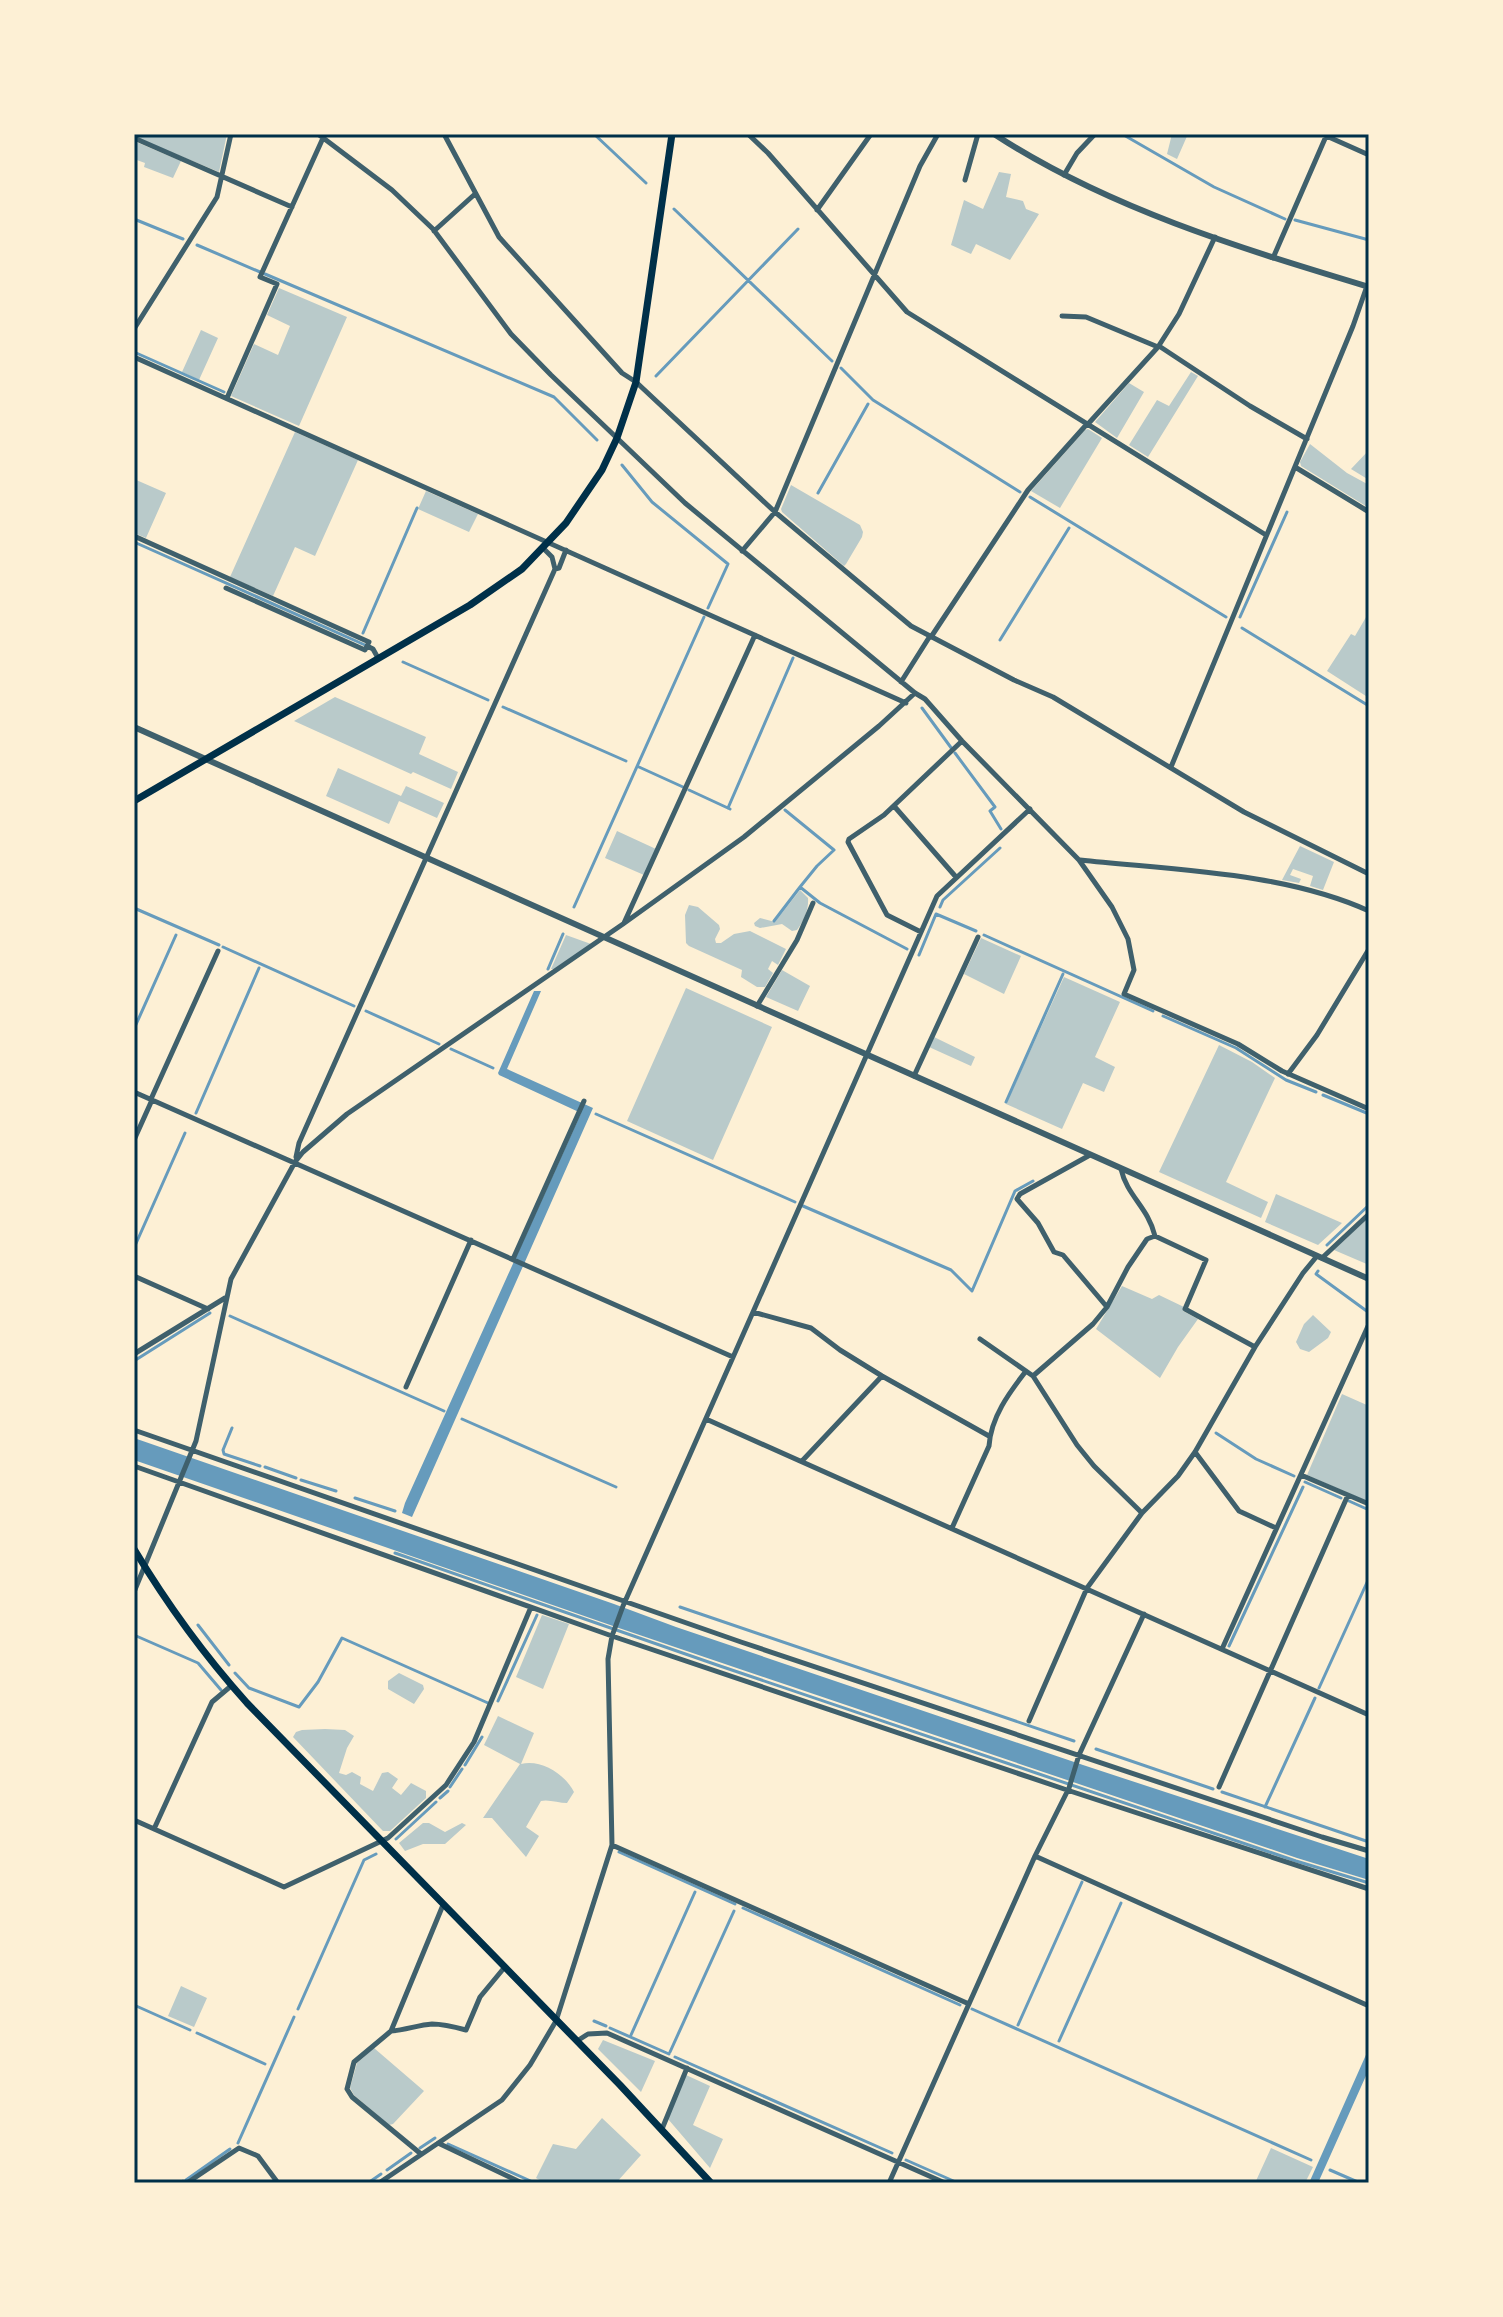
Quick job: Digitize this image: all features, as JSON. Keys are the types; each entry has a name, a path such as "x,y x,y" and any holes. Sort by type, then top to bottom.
{"main road":[{"path":"134,801 470,605 522,569 584,501 617,438 636,382 672,134"},
{"path":"134,1549 183,1627 231,1686 711,2183"}],"street":[{"path":"134,329 217,197 231,134"},
{"path":"444,134 499,237 622,373 636,382 775,512 911,626 1053,697 1244,812 1369,874"},
{"path":"748,134 907,312 1266,535"},
{"path":"817,210 871,134"},
{"path":"742,551 775,512 920,166 938,134"},
{"path":"965,180 978,134"},
{"path":"994,134 1064,175 1117,199 1273,258 1368,286 1171,767"},
{"path":"1064,175 1077,153 1095,134"},
{"path":"1273,258 1325,135 1369,155"},
{"path":"227,398 277,284 260,277 320,136 392,190 434,231 511,334 685,503 925,699 1079,860 1112,907 1128,939 1134,970 1124,994 1238,1044 1288,1074 1369,1109"},
{"path":"134,138 292,207"},
{"path":"434,231 475,194"},
{"path":"901,682 1028,490 1159,346 1179,314 1215,237"},
{"path":"1062,316 1086,317 1159,346 1226,391 1307,439"},
{"path":"134,357 546,545 566,550 906,703"},
{"path":"1295,467 1369,512"},
{"path":"134,536 369,642 365,650 226,588"},
{"path":"546,545 555,569"},
{"path":"295,1162 299,1143 566,550"},
{"path":"623,924 755,635"},
{"path":"367,646 378,658"},
{"path":"134,1592 191,1453 231,1279 303,1152 347,1114 604,938 744,837 915,693"},
{"path":"134,727 1369,1279"},
{"path":"921,932 887,915 848,842 894,806 962,741"},
{"path":"894,806 956,877"},
{"path":"379,2183 502,2100 530,2065 556,2021 612,1845 608,1659 624,1604 937,896 1030,809"},
{"path":"1079,860 1255,879 1327,894 1369,911"},
{"path":"757,1006 797,940 813,903"},
{"path":"914,1076 978,937"},
{"path":"134,1140 218,951"},
{"path":"1288,1074 1322,1029 1369,951"},
{"path":"134,1092 733,1357"},
{"path":"514,1260 584,1102"},
{"path":"1090,1155 1020,1194 1017,1199 1038,1223 1054,1252 1063,1255 1107,1307"},
{"path":"1121,1169 1124,1182 1151,1219 1155,1236"},
{"path":"1029,1721 1087,1588 1142,1513 1178,1476 1195,1452 1255,1347 1303,1273 1369,1214"},
{"path":"1033,1376 1093,1324 1107,1307 1147,1239 1155,1236 1206,1260 1185,1309 1255,1347"},
{"path":"406,1387 471,1240"},
{"path":"134,1276 208,1309"},
{"path":"134,1354 225,1297"},
{"path":"753,1312 811,1328 882,1376 989,1436"},
{"path":"1222,1649 1369,1324"},
{"path":"980,1339 1033,1376 1077,1445 1142,1513"},
{"path":"952,1528 989,1446 989,1436 1005,1397 1026,1371"},
{"path":"802,1461 882,1376"},
{"path":"706,1419 1369,1715"},
{"path":"134,1430 191,1453 624,1604 1369,1851"},
{"path":"1195,1452 1239,1511 1276,1528"},
{"path":"134,1466 181,1480 531,1607 1369,1889"},
{"path":"1301,1475 1369,1504"},
{"path":"1219,1787 1348,1495"},
{"path":"134,1820 284,1887 388,1838 446,1785 474,1742 531,1607"},
{"path":"889,2183 1144,1614"},
{"path":"154,1829 212,1702 231,1686"},
{"path":"612,1845 969,2004"},
{"path":"1035,1856 1369,2006"},
{"path":"421,2154 352,2097 347,2089 354,2062 391,2031 443,1905"},
{"path":"391,2031 428,2024 466,2030 480,1997 504,1968"},
{"path":"577,2042 588,2034 607,2033 945,2183"},
{"path":"662,2129 687,2068"},
{"path":"438,2143 522,2183"},
{"path":"187,2183 239,2148 258,2156 278,2183"}],"shaded area":[{"path":"134,134 227,134 219,172 135,137"},
{"path":"1172,134 1188,134 1177,159 1167,154"},
{"path":"134,141 181,161 173,178 144,167 145,163 134,159"},
{"path":"999,172 1011,174 1006,197 1023,201 1026,209 1039,214 1010,260 976,244 971,254 951,245 964,200 983,209"},
{"path":"279,288 347,317 299,426 231,396 254,344 278,355 290,326 267,315"},
{"path":"201,330 218,338 199,380 182,372"},
{"path":"1191,372 1198,376 1148,457 1129,445 1157,400 1169,406"},
{"path":"1129,383 1144,392 1117,438 1095,422"},
{"path":"1085,430 1102,438 1060,508 1031,491"},
{"path":"295,432 358,460 315,556 295,547 273,596 230,577"},
{"path":"1310,444 1347,473 1369,485 1369,508 1301,466 1300,462"},
{"path":"1369,450 1369,480 1351,469"},
{"path":"134,479 166,493 146,538 134,533"},
{"path":"791,485 860,525 862,537 844,566 782,512"},
{"path":"426,491 478,514 469,532 418,509"},
{"path":"1369,612 1369,698 1327,671 1351,634 1355,636"},
{"path":"335,697 426,737 419,754 458,772 451,789 294,721"},
{"path":"338,768 401,796 406,786 444,803 437,818 399,801 389,824 326,796"},
{"path":"617,831 656,849 644,875 605,858"},
{"path":"1300,846 1334,862 1323,890 1310,886 1313,876 1293,869 1290,875 1301,879 1299,883 1282,880"},
{"path":"800,890 808,902 806,915 797,930 792,931 782,924 755,926 754,923 760,918 775,922"},
{"path":"689,905 698,907 719,925 716,943 734,934 750,931 786,949 778,965 772,961 768,969 773,973 765,987 757,987 741,977 742,970 686,943 685,915"},
{"path":"566,935 591,944 551,969"},
{"path":"981,938 1021,956 1004,994 964,974"},
{"path":"782,970 810,986 798,1011 766,997"},
{"path":"1064,977 1120,1002 1095,1057 1115,1067 1104,1092 1083,1083 1062,1129 1006,1104"},
{"path":"686,988 772,1027 713,1160 627,1121"},
{"path":"934,1037 975,1057 971,1066 929,1047"},
{"path":"1219,1045 1275,1078 1226,1182 1268,1202 1261,1218 1159,1172"},
{"path":"1276,1194 1342,1223 1318,1245 1265,1222"},
{"path":"1369,1217 1369,1265 1334,1250"},
{"path":"1122,1286 1152,1299 1159,1295 1184,1307 1183,1311 1198,1319 1160,1378 1096,1329"},
{"path":"1313,1315 1331,1332 1328,1338 1309,1352 1300,1349 1296,1342 1304,1324"},
{"path":"1342,1394 1369,1406 1369,1502 1307,1475"},
{"path":"542,1615 569,1624 543,1689 516,1677"},
{"path":"399,1673 423,1685 424,1689 414,1704 388,1689 388,1681"},
{"path":"498,1716 534,1733 521,1764 552,1769 565,1779 574,1792 567,1803 541,1801 526,1827 539,1836 526,1857 492,1818 483,1818 520,1764 484,1745"},
{"path":"302,1730 345,1730 354,1736 339,1773 346,1775 352,1772 361,1777 360,1784 373,1791 382,1773 388,1772 398,1779 392,1788 401,1795 411,1783 426,1791 426,1798 390,1831 383,1831 293,1737"},
{"path":"423,1823 445,1832 462,1823 466,1825 445,1844 423,1844 405,1851 399,1843"},
{"path":"181,1986 207,1998 194,2027 168,2016"},
{"path":"603,2040 655,2061 641,2092 598,2049"},
{"path":"374,2048 424,2091 389,2125 350,2088 357,2063"},
{"path":"686,2075 710,2086 693,2125 723,2139 710,2168 668,2119"},
{"path":"602,2118 641,2155 616,2183 545,2183 536,2178 553,2144 576,2149"},
{"path":"1271,2148 1313,2167 1305,2183 1255,2183"}],"water":[{"path":"534,991 541,991 507,1069 593,1108 412,1517 402,1513 405,1503 581,1113 498,1073"},
{"path":"134,1438 676,1627 1369,1859 1369,1880 613,1626 134,1460"},
{"path":"1369,2048 1369,2069 1318,2183 1309,2183"}],"waterway":[{"path":"594,134 646,183"},
{"path":"1122,134 1214,187 1285,219"},
{"path":"674,209 832,361"},
{"path":"134,219 183,239"},
{"path":"1295,220 1369,240"},
{"path":"656,376 798,229"},
{"path":"197,245 260,272"},
{"path":"265,274 554,397 597,440"},
{"path":"134,352 224,392"},
{"path":"841,368 873,400 1020,492"},
{"path":"818,493 868,404"},
{"path":"622,465 652,502 728,564 708,608"},
{"path":"1030,497 1226,617"},
{"path":"363,633 417,508"},
{"path":"1240,617 1287,512"},
{"path":"1000,640 1069,528"},
{"path":"134,542 365,645"},
{"path":"574,907 704,617"},
{"path":"1242,628 1369,706"},
{"path":"728,808 793,658"},
{"path":"403,662 488,700"},
{"path":"503,707 626,761"},
{"path":"922,708 952,749"},
{"path":"955,753 995,807 990,811 1001,829"},
{"path":"639,767 683,787"},
{"path":"689,790 730,809"},
{"path":"785,810 834,850 800,887 820,903 907,949"},
{"path":"940,907 943,900 1000,848"},
{"path":"774,921 800,887"},
{"path":"134,908 219,945"},
{"path":"919,955 936,914 976,931"},
{"path":"548,969 563,934"},
{"path":"134,1029 176,935"},
{"path":"984,935 1153,1011"},
{"path":"223,947 354,1006"},
{"path":"196,1113 259,968"},
{"path":"1006,1102 1063,974"},
{"path":"366,1011 439,1044"},
{"path":"1163,1016 1236,1048 1286,1080 1316,1092"},
{"path":"451,1049 493,1068"},
{"path":"1323,1095 1369,1114"},
{"path":"596,1114 795,1202"},
{"path":"134,1248 185,1133"},
{"path":"803,1206 951,1270 972,1291 1015,1191 1033,1181"},
{"path":"1327,1245 1369,1205"},
{"path":"1318,1271 1316,1274 1368,1312"},
{"path":"134,1361 210,1313"},
{"path":"230,1316 444,1411"},
{"path":"462,1419 616,1487"},
{"path":"232,1428 224,1454 260,1466"},
{"path":"1216,1433 1256,1459 1294,1476"},
{"path":"265,1467 296,1478"},
{"path":"301,1480 336,1491"},
{"path":"1305,1482 1341,1498"},
{"path":"1229,1646 1303,1487"},
{"path":"355,1498 395,1511"},
{"path":"1349,1501 1369,1510"},
{"path":"395,1553 720,1666 1369,1883"},
{"path":"1319,1688 1369,1578"},
{"path":"680,1607 1074,1741"},
{"path":"498,1701 537,1615"},
{"path":"198,1625 229,1665"},
{"path":"134,1635 198,1663 221,1690"},
{"path":"235,1673 249,1688 299,1707 318,1682 342,1638 488,1703"},
{"path":"1265,1807 1315,1698"},
{"path":"465,1765 482,1737"},
{"path":"1096,1749 1213,1789"},
{"path":"450,1787 462,1769"},
{"path":"440,1798 448,1791"},
{"path":"1222,1792 1369,1842"},
{"path":"396,1839 436,1802"},
{"path":"619,1852 735,1904"},
{"path":"298,2009 364,1860 376,1854"},
{"path":"1018,2025 1082,1882"},
{"path":"631,2035 695,1892"},
{"path":"1059,2041 1121,1903"},
{"path":"743,1908 960,2005"},
{"path":"670,2052 734,1911"},
{"path":"134,2005 190,2030"},
{"path":"972,2009 1311,2160"},
{"path":"238,2143 294,2017"},
{"path":"594,2021 606,2026"},
{"path":"610,2028 669,2054"},
{"path":"197,2033 265,2064"},
{"path":"675,2057 892,2153"},
{"path":"420,2148 435,2138"},
{"path":"448,2144 535,2183"},
{"path":"186,2180 230,2149"},
{"path":"387,2170 411,2153"},
{"path":"906,2160 958,2183"},
{"path":"1330,2170 1360,2183"},
{"path":"368,2183 381,2174"}]}
